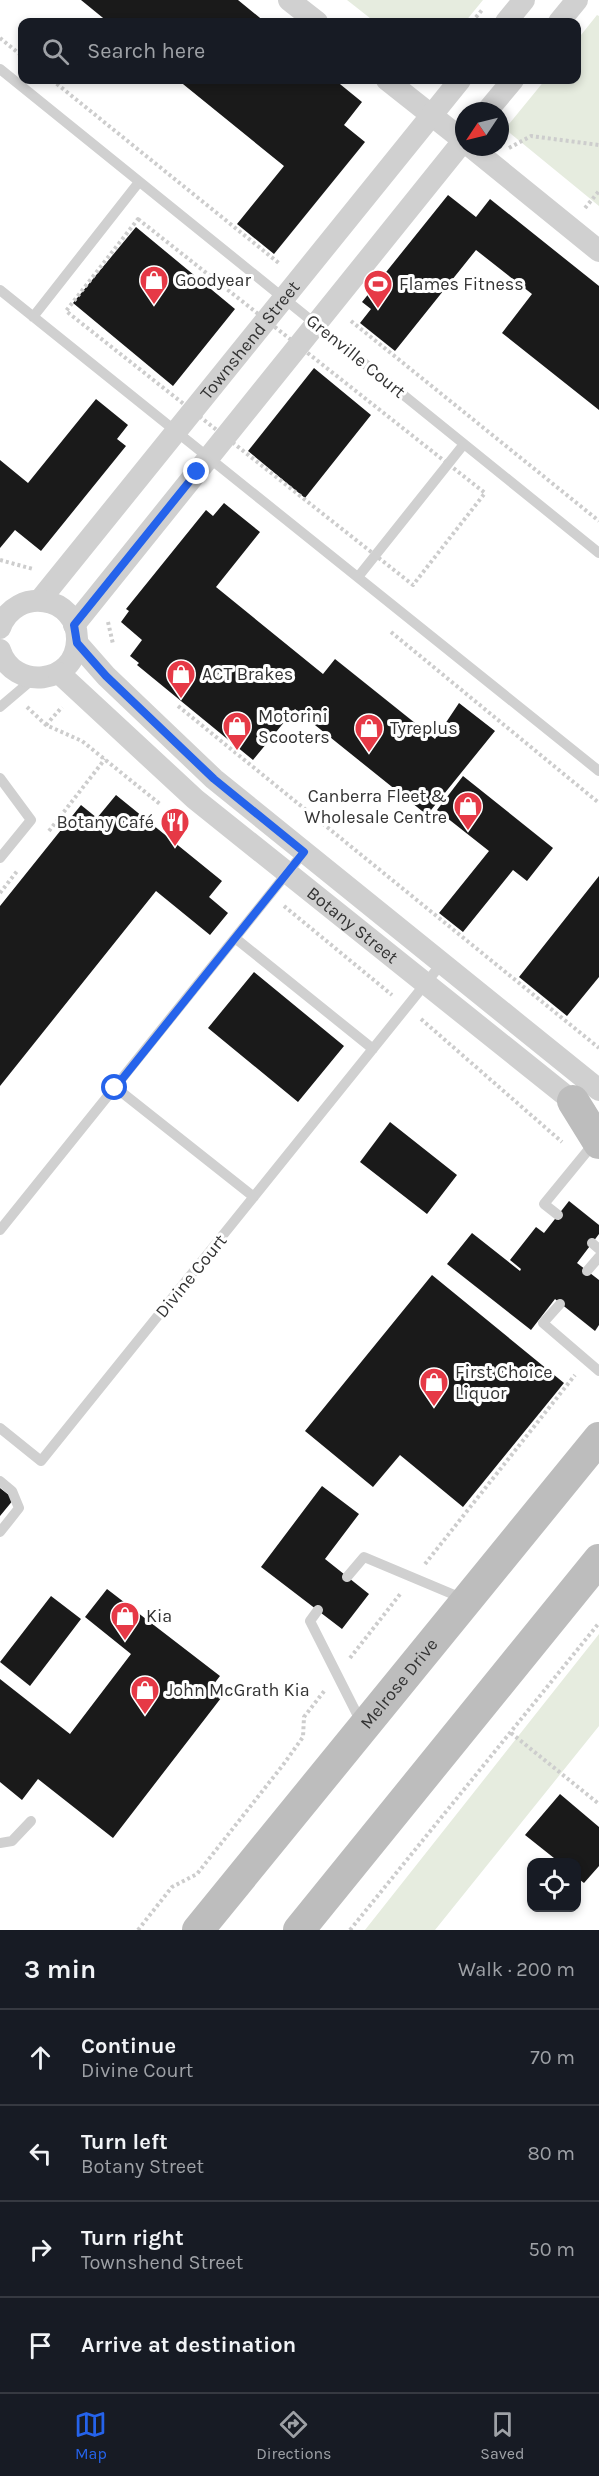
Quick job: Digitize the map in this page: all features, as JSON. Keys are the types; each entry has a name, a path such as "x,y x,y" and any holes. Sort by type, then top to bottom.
{"main road":[{"path":"586,1096 594,1141"},
{"name":"Melrose Drive","path":"198,1930 599,1438"},
{"path":"299,1930 599,1560"}],"street":[{"path":"290,0 312,18"},
{"path":"509,18 524,0"},
{"path":"562,18 577,0"},
{"path":"392,84 455,134"},
{"name":"Townshend Street","path":"0,626 19,600 54,582 457,84"},
{"path":"495,102 510,84"},
{"path":"0,650 6,663 12,669 33,678 59,673 71,660 76,634 209,458 455,152"},
{"path":"482,156 599,251"},
{"name":"Botany Street","path":"19,600 60,608 106,676 175,743 214,779 442,963 586,1096"},
{"name":"Botany Street","path":"59,673 195,799 287,874 425,984 586,1096"}],"lane":[{"name":"Grenville Court","path":"0,69 18,84"},
{"name":"Grenville Court","path":"18,84 599,553"},
{"path":"33,317 139,182"},
{"path":"0,290 599,771"},
{"path":"358,577 464,444"},
{"path":"0,707 33,678"},
{"path":"0,778 31,820 0,858"},
{"path":"0,1230 304,852"},
{"path":"235,938 373,1048"},
{"name":"Divine Court","path":"0,1428 41,1461 442,963"},
{"path":"115,1088 254,1197"},
{"path":"558,1215 544,1204 594,1141"},
{"path":"587,1271 599,1257"},
{"path":"560,1304 543,1323 599,1371"},
{"path":"0,1481 12,1491 19,1508 0,1532"},
{"path":"347,1577 363,1557 467,1600"},
{"path":"318,1610 310,1621 364,1727"},
{"path":"0,1843 12,1840 31,1821"}],"path":[{"path":"0,38 18,53"},
{"path":"509,148 531,136 599,145"},
{"path":"0,560 31,568 54,582"},
{"path":"13,695 46,725 82,741 160,804"},
{"path":"174,703 599,1048"},
{"path":"42,840 105,759"},
{"path":"0,893 21,866"},
{"path":"270,895 406,1007 594,1141"},
{"path":"138,1930 171,1887 197,1874 283,1765 303,1737 304,1717 587,1360"},
{"path":"350,1930 599,1623"},
{"path":"511,1733 599,1804"}],"shaded area":[{"path":"347,0 483,0 468,18 370,18"},
{"path":"597,15 599,16 599,206 509,132 509,124 542,84 581,84 581,35"},
{"path":"599,1634 599,1726 435,1930 365,1930"}],"building":[{"path":"81,0 238,0 260,18 103,18"},
{"path":"183,84 340,84 362,102 344,125 365,142 274,254 237,224 284,166"},
{"path":"448,195 476,217 490,199 599,286 599,410 502,333 532,294 476,250 395,351 360,323 371,309 362,302"},
{"name":"Goodyear","path":"136,227 235,309 173,386 73,303"},
{"path":"314,368 371,415 305,498 248,451"},
{"path":"96,399 128,425 117,439 126,446 41,551 15,530 0,548 0,460 28,483"},
{"path":"224,503 260,532 216,587 323,674 335,659 435,739 459,703 495,731 427,815 295,709 253,760 137,665 139,663 130,656 142,640 121,622 129,611 126,609 206,510 213,516"},
{"path":"463,776 553,848 527,881 513,870 463,932 439,913 489,851 437,810"},
{"path":"116,795 222,881 209,897 228,913 210,935 156,891 0,1086 0,906 81,805 97,818"},
{"path":"599,876 599,977 567,1016 519,977"},
{"path":"254,972 344,1046 298,1102 208,1028"},
{"path":"390,1122 457,1175 427,1214 360,1162"},
{"path":"569,1201 599,1225 599,1234 577,1263 599,1280 599,1325 595,1331 555,1299 531,1330 447,1264 472,1233 520,1271 521,1269 510,1260 536,1227 544,1233"},
{"name":"First Choice Liquor","path":"432,1275 564,1383 463,1507 400,1455 373,1487 305,1431"},
{"path":"322,1486 359,1514 325,1559 369,1594 342,1629 261,1567"},
{"path":"0,1488 14,1499 0,1516"},
{"name":"John McGrath Kia","path":"107,1589 220,1676 210,1689 221,1698 113,1838 38,1779 22,1800 0,1782 0,1679 70,1734 131,1654 85,1617"},
{"path":"51,1596 81,1619 30,1686 0,1662"},
{"path":"560,1794 599,1827 599,1866 584,1883 581,1881 581,1858 554,1858 525,1835"}],"place":[{"name":"Goodyear","path":"154,306"},
{"name":"Flames Fitness","path":"378,310"},
{"name":"ACT Brakes","path":"181,700"},
{"name":"Motorini Scooters","path":"237,752"},
{"name":"Tyreplus","path":"369,754"},
{"name":"Canberra Fleet & Wholesale Centre","path":"468,832"},
{"name":"Botany Café","path":"175,848"},
{"name":"First Choice Liquor","path":"434,1408"},
{"name":"Kia","path":"125,1642"},
{"name":"John McGrath Kia","path":"145,1716"}],"route":[{"path":"115,1088 304,852 214,779 106,676 77,643 74,625 197,472"}]}
